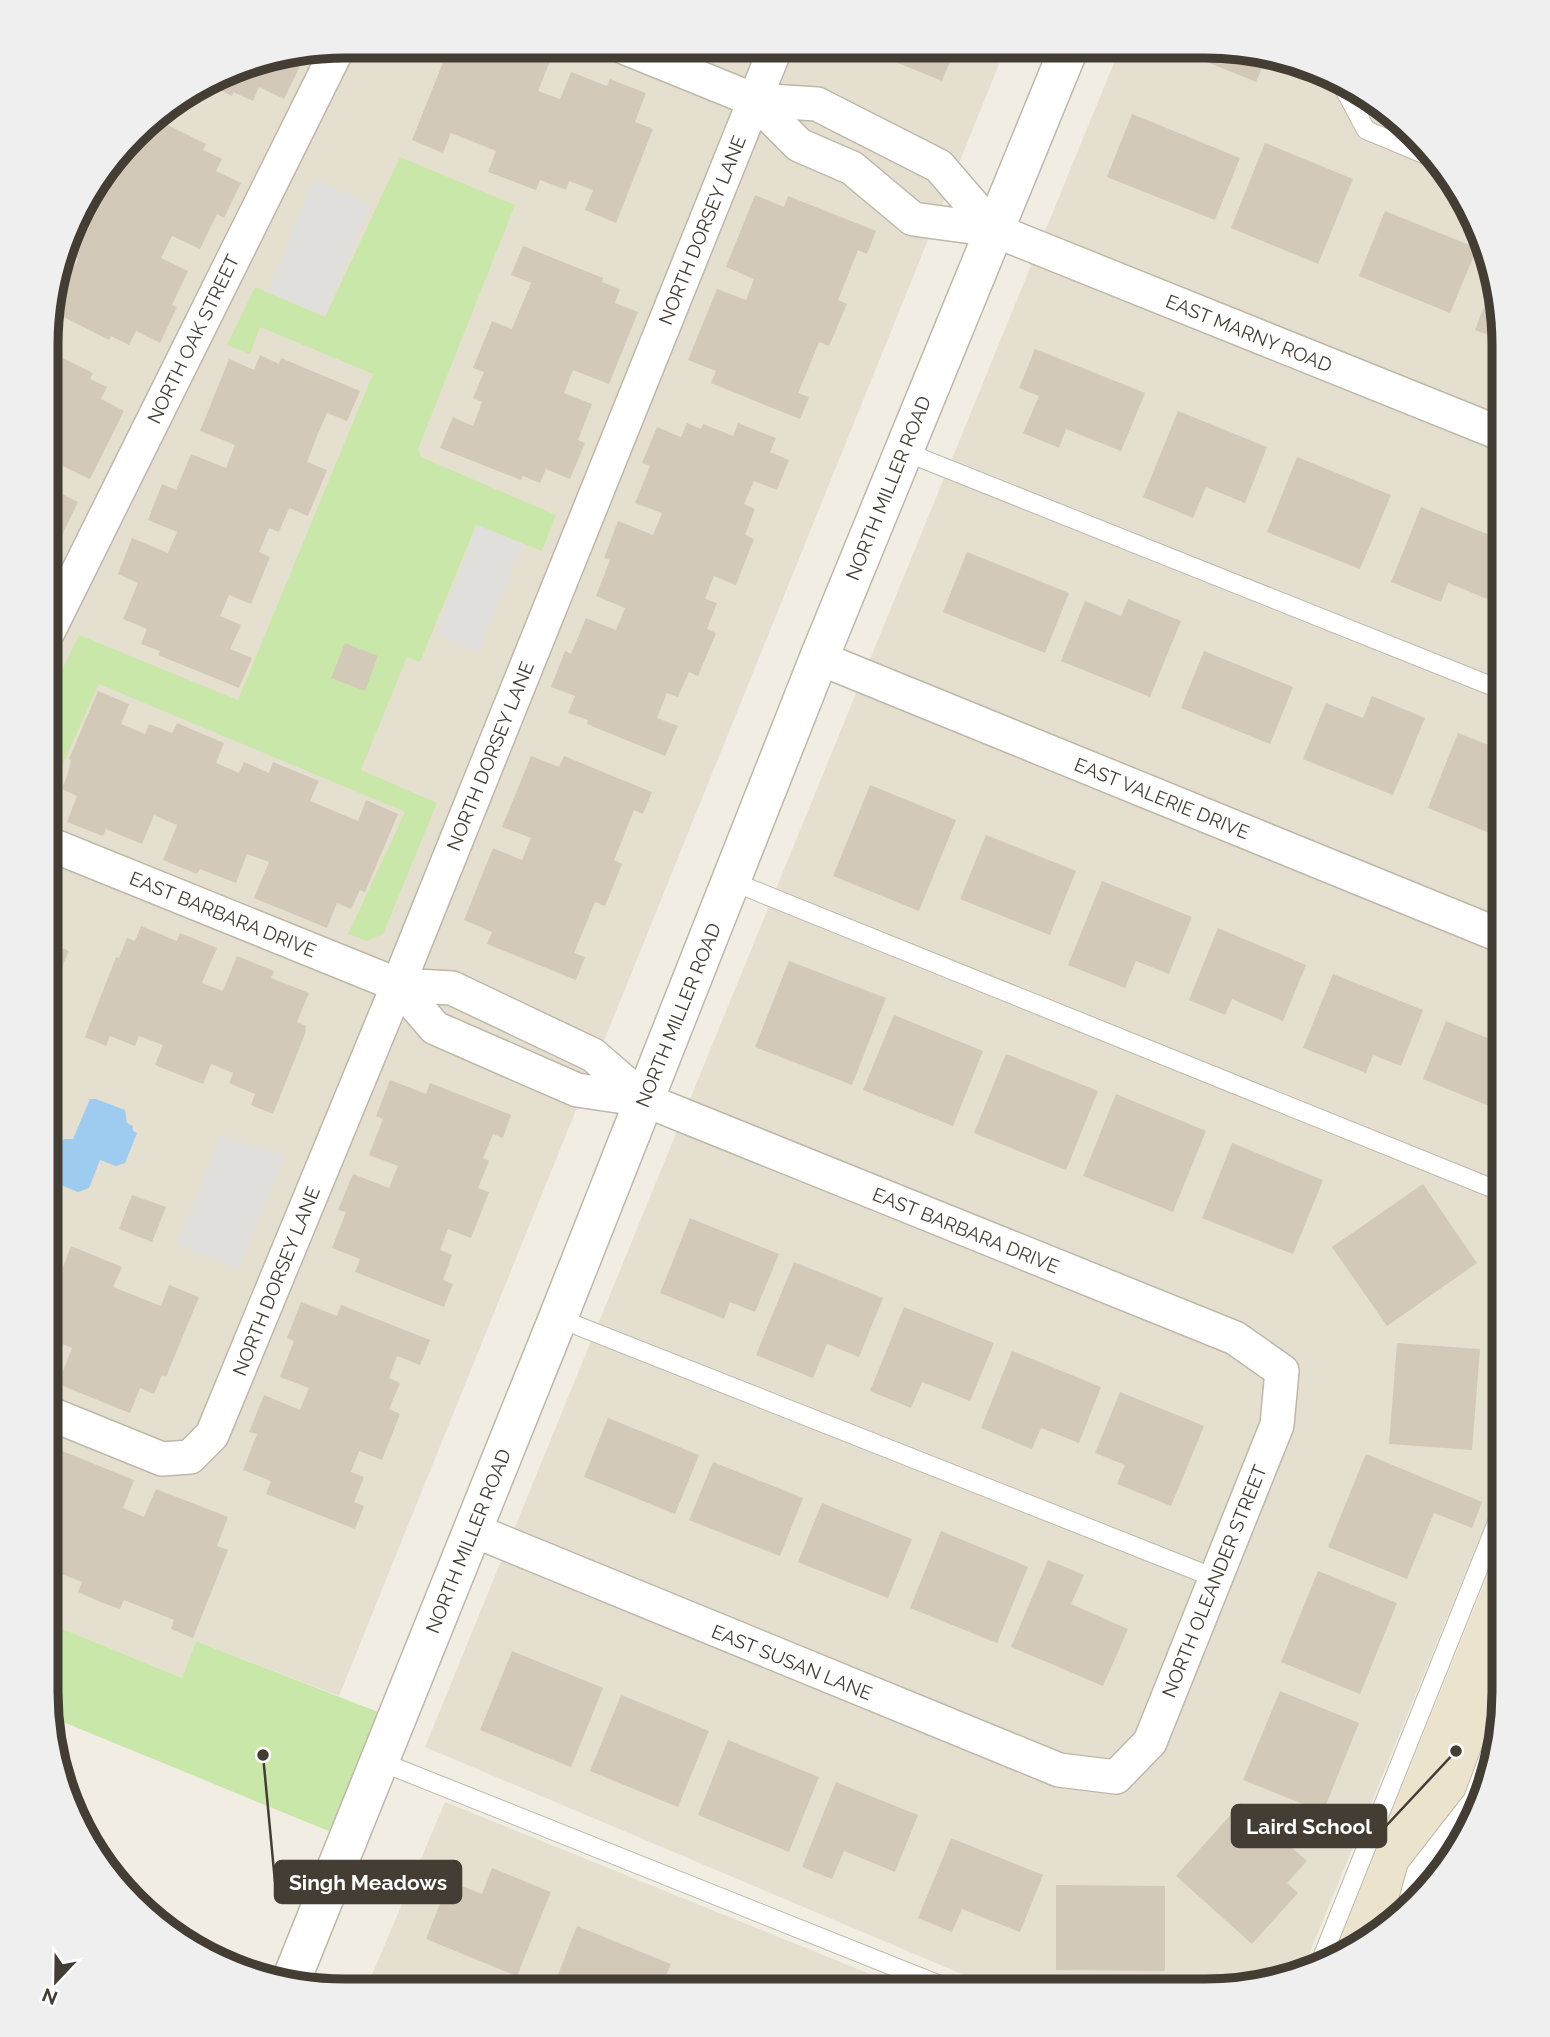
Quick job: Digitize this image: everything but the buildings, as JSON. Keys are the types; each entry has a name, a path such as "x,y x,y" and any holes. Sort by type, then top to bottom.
{"street":[{"name":"NORTH OAK STREET","path":"58,610 334,58"},
{"name":"EAST MARNY ROAD","path":"651,58 754,100 817,104 939,166 994,230"},
{"name":"NORTH DORSEY LANE","path":"58,1417 162,1460 190,1457 212,1435 398,985 771,58"},
{"name":"NORTH MILLER ROAD","path":"293,1975 558,1318 819,658 1065,58"},
{"name":"EAST MARNY ROAD","path":"754,100 799,145 852,168 913,219 994,230 1492,430"},
{"path":"852,168 870,131"},
{"name":"EAST VALERIE DRIVE","path":"819,658 1492,932"},
{"name":"EAST BARBARA DRIVE","path":"58,847 398,985 452,988 593,1055 645,1100"},
{"name":"EAST BARBARA DRIVE","path":"398,985 435,1028 577,1090 645,1100 1235,1338 1282,1371"},
{"path":"457,1037 474,998"},
{"name":"NORTH OLEANDER STREET","path":"1116,1777 1150,1742 1277,1425 1282,1371"},
{"name":"EAST SUSAN LANE","path":"473,1530 1059,1770 1116,1777"}],"lane":[{"path":"1347,95 1366,130 1417,151"},
{"path":"903,451 1492,686"},
{"path":"731,881 1492,1188"},
{"path":"558,1318 1215,1578"},
{"path":"1325,1953 1492,1535"},
{"path":"379,1761 925,1979"},
{"path":"1410,1893 1416,1872 1469,1804"}],"shaded area":[{"path":"326,58 1002,58 339,1696 196,1641 182,1678 58,1627 58,326 68,270 87,218 106,185 129,155 170,117 218,87 252,73 289,63"},
{"path":"1116,58 1243,60 1298,73 1349,96 1395,129 1421,155 1454,201 1477,252 1487,289 1492,326 1492,1508 1306,1961 1261,1974 1224,1979 974,1979 425,1747"},
{"path":"313,180 371,203 325,316 268,292"},
{"path":"478,525 523,544 478,652 436,635"},
{"path":"221,1135 254,1149 257,1145 285,1156 239,1269 177,1244"},
{"path":"1492,1565 1492,1711 1487,1748 1477,1785 1454,1836 1421,1882 1380,1920 1337,1947"},
{"path":"445,1802 882,1979 370,1979"}],"green space":[{"path":"400,157 515,205 418,449 421,457 556,515 542,551 476,525 420,662 407,657 361,770 437,803 383,934 367,941 348,934 405,812 99,684 58,775 58,678 79,635 238,700 373,374 260,327 250,354 227,345 255,287 325,317"},
{"path":"58,1627 182,1678 196,1641 396,1719 348,1839 59,1720"}],"water":[{"path":"90,1099 125,1110 127,1123 133,1126 133,1131 137,1133 125,1163 116,1166 100,1160 89,1188 78,1192 58,1184 58,1146 64,1139 73,1139"}],"place":[{"name":"Laird School","path":"1456,1751"},
{"name":"Singh Meadows","path":"263,1755"}]}
